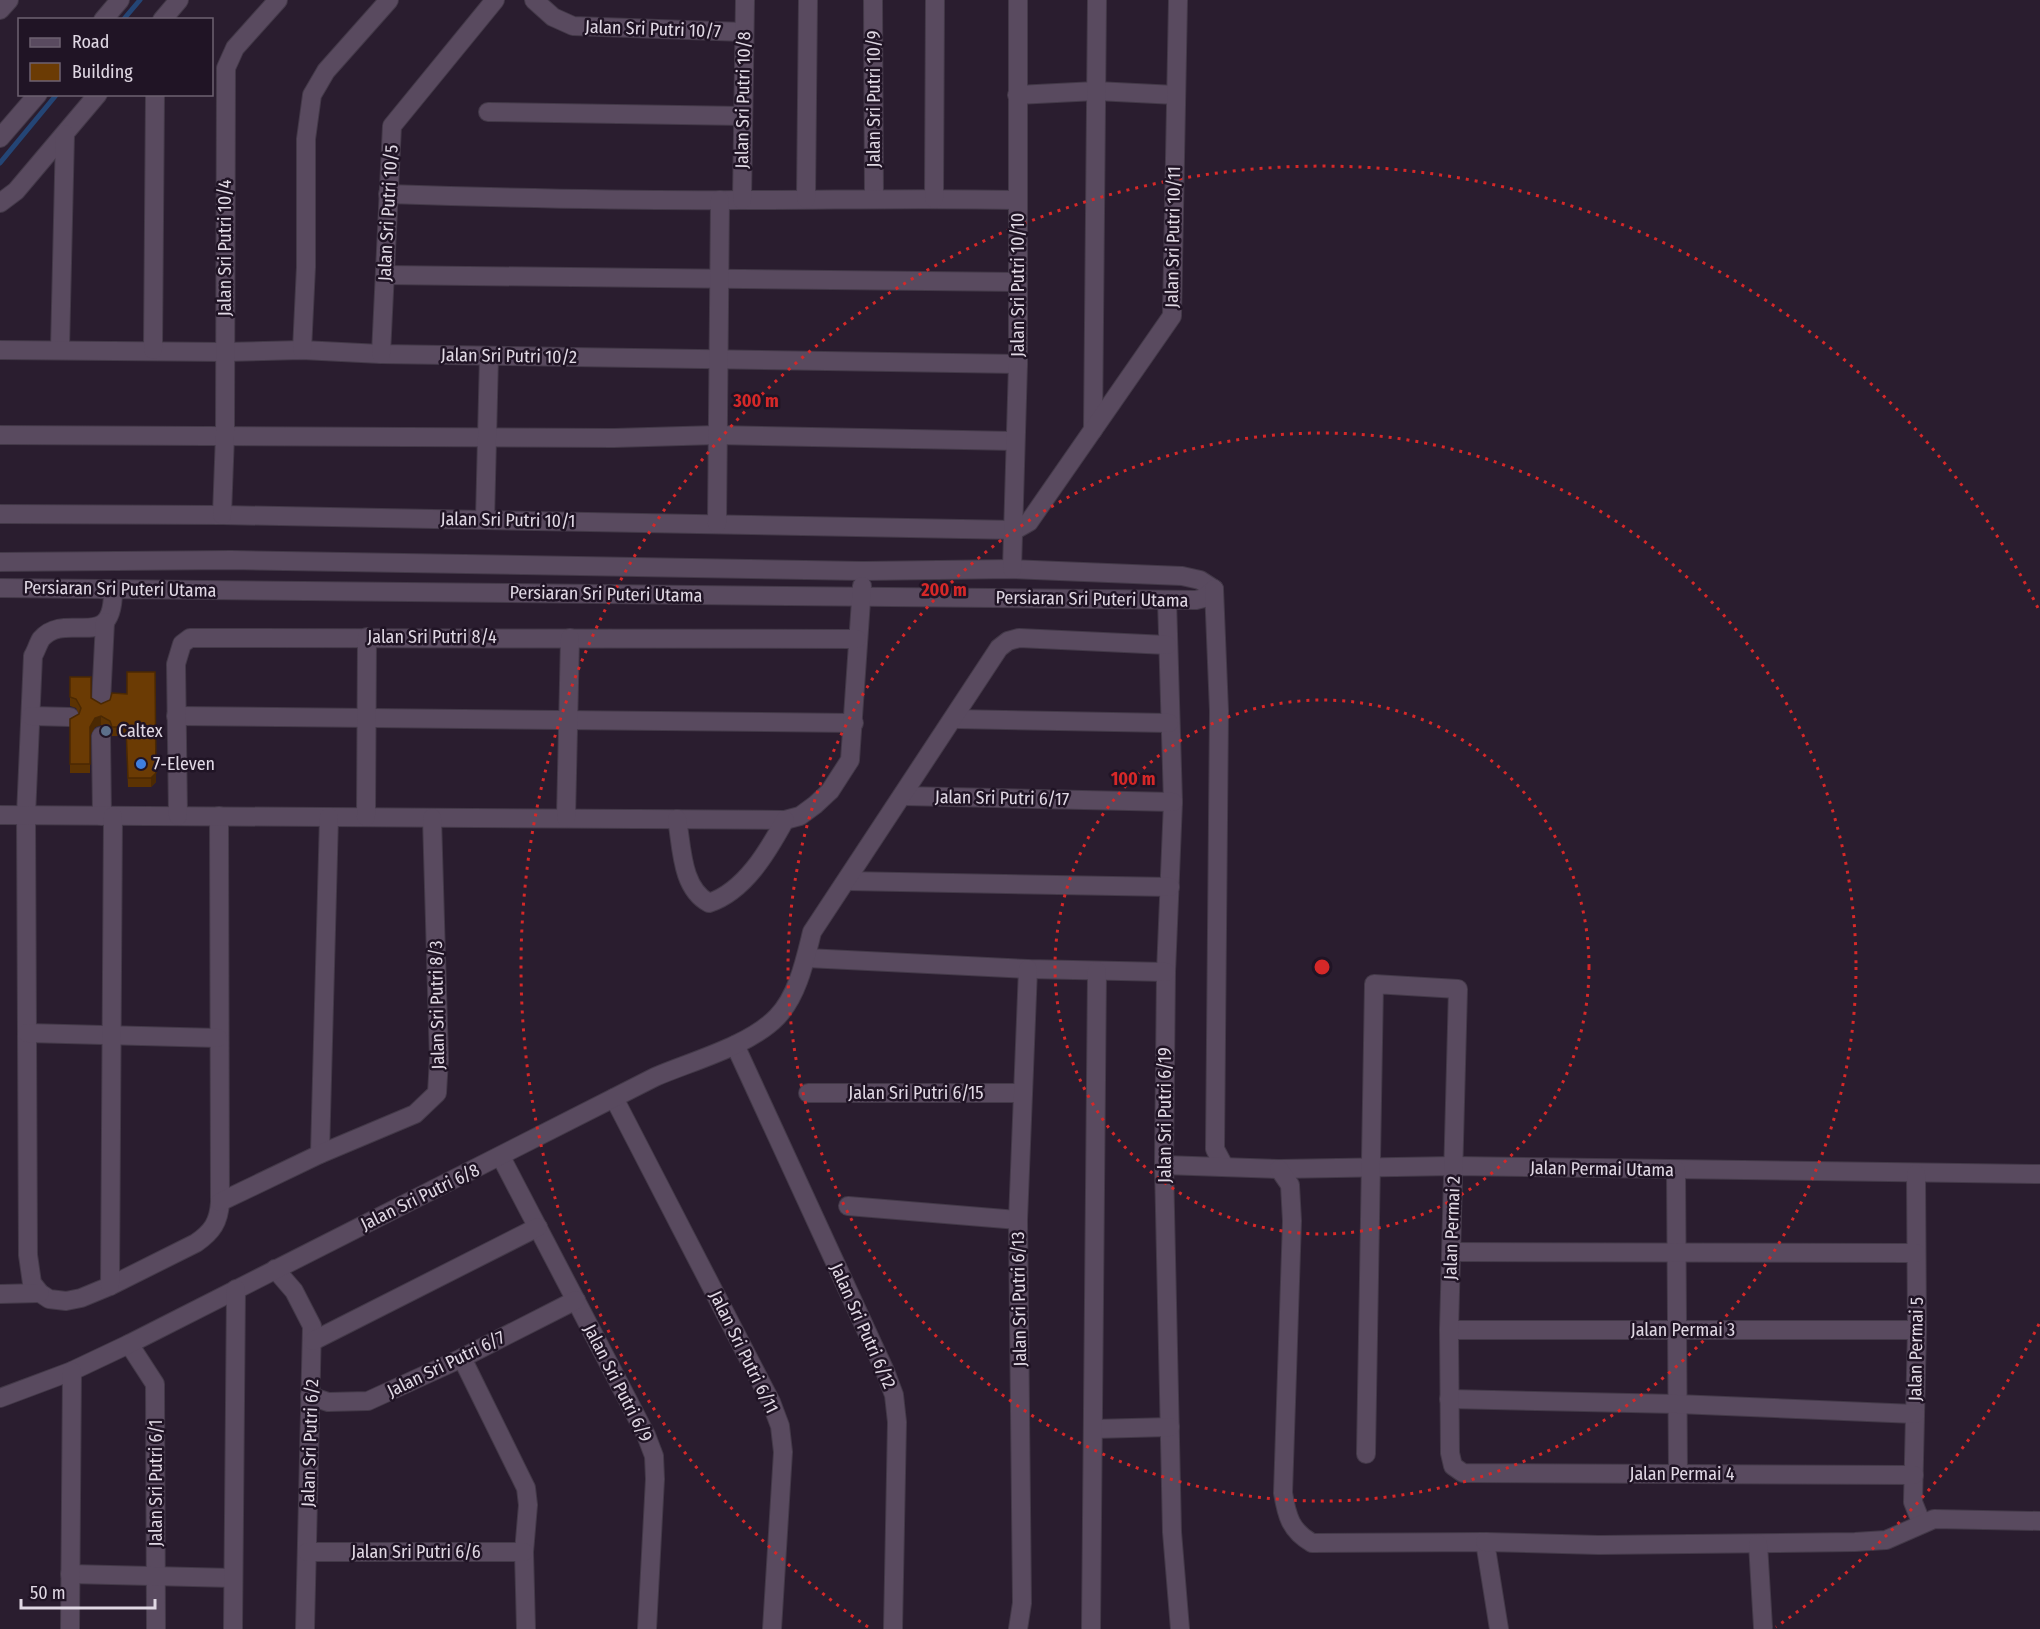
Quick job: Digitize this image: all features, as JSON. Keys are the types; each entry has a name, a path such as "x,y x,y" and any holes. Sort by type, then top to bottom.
{"street":[{"path":"0,10 9,0"},
{"path":"105,18 120,0"},
{"path":"164,18 179,0"},
{"name":"Jalan Sri Putri 10/4","path":"222,515 225,435 226,68 235,48 278,0"},
{"path":"302,350 306,267 306,139 312,95 326,71 389,0"},
{"name":"Jalan Sri Putri 10/5","path":"381,354 392,126 495,0"},
{"name":"Jalan Sri Putri 10/7","path":"534,0 552,17 573,26 744,32"},
{"name":"Jalan Sri Putri 10/8","path":"742,201 745,0"},
{"path":"806,199 808,0"},
{"name":"Jalan Sri Putri 10/9","path":"873,0 874,198"},
{"path":"934,199 935,0"},
{"name":"Jalan Sri Putri 10/10","path":"1012,569 1015,530 1014,441 1018,364 1018,0"},
{"path":"1094,430 1097,0"},
{"name":"Jalan Sri Putri 10/11","path":"1015,530 1029,522 1172,316 1178,0"},
{"path":"1017,95 1096,91 1176,95"},
{"path":"0,138 36,96"},
{"path":"0,203 16,191 96,96"},
{"path":"153,350 154,96"},
{"path":"488,112 743,117"},
{"path":"60,349 65,134"},
{"path":"388,194 742,201 874,198 1017,200"},
{"path":"717,524 720,200"},
{"path":"385,275 1018,282"},
{"name":"Jalan Sri Putri 10/2","path":"0,350 225,352 302,350 381,354 1018,364"},
{"path":"485,520 489,356"},
{"path":"0,435 614,438 717,435 1014,441"},
{"name":"Jalan Sri Putri 10/1","path":"0,514 222,515 1015,530"},
{"name":"Persiaran Sri Puteri Utama","path":"0,562 231,561 863,571 1012,569 1182,576 1207,583 1214,589 1204,598 1167,600 0,588"},
{"path":"0,815 785,820 800,816 815,805 840,777 850,760 855,723 857,639 863,571"},
{"path":"101,702 105,622 113,609 112,589"},
{"path":"1214,589 1219,711 1215,1149 1224,1166"},
{"name":"Jalan Sri Putri 6/19","path":"1167,600 1173,802 1166,972 1164,1165 1172,1532 1180,1629"},
{"path":"105,622 94,628 60,628 42,639 33,656 26,815 28,1255 32,1283 40,1293 50,1299 66,1301 81,1298 110,1286 185,1250 209,1234 217,1223 220,1202 219,816"},
{"path":"366,817 367,637"},
{"name":"Jalan Sri Putri 8/4","path":"178,816 177,654 182,644 190,638 857,639"},
{"path":"566,818 570,638"},
{"name":"Jalan Sri Putri 6/8","path":"0,1398 72,1371 129,1344 656,1077 735,1045 776,1017 785,1006 807,958 812,932 999,648 1008,640 1019,638 1167,645"},
{"path":"31,716 70,717"},
{"path":"176,716 855,723"},
{"path":"954,719 1169,723"},
{"path":"101,736 108,816 111,1036 110,1286"},
{"name":"Jalan Sri Putri 6/17","path":"903,796 1173,802"},
{"path":"320,1154 329,817"},
{"name":"Jalan Sri Putri 8/3","path":"220,1202 320,1154 415,1113 437,1093 440,1059 432,818"},
{"path":"677,819 689,881 701,898 709,903 727,894 749,874 768,849 785,820"},
{"path":"847,881 1170,886"},
{"path":"807,958 1028,969 1166,972"},
{"name":"Jalan Sri Putri 6/13","path":"1018,1629 1022,1603 1018,1220 1028,969"},
{"path":"1091,1629 1097,971"},
{"name":"Jalan Permai 2","path":"1372,1168 1374,984 1458,989 1449,1330 1450,1453 1454,1466"},
{"path":"27,1033 218,1038"},
{"name":"Jalan Sri Putri 6/12","path":"735,1045 894,1395 897,1422 893,1629"},
{"name":"Jalan Sri Putri 6/15","path":"808,1093 1023,1093"},
{"name":"Jalan Sri Putri 6/11","path":"614,1098 771,1402 780,1426 783,1452 772,1629"},
{"name":"Jalan Sri Putri 6/9","path":"501,1157 646,1435 654,1456 655,1479 647,1629"},
{"name":"Jalan Permai Utama","path":"1164,1165 1279,1169 1454,1166 2040,1174"},
{"path":"1366,1454 1372,1168"},
{"path":"1279,1169 1290,1185 1292,1221 1283,1493 1287,1517 1297,1535 1312,1543 1758,1544 1886,1540 1921,1522 1934,1519 2040,1521"},
{"path":"1676,1170 1678,1473"},
{"name":"Jalan Permai 5","path":"1916,1174 1917,1330 1913,1502 1921,1522"},
{"path":"848,1206 1018,1220"},
{"path":"313,1341 538,1227"},
{"path":"1452,1252 1916,1253"},
{"name":"Jalan Sri Putri 6/2","path":"275,1269 305,1308 312,1326 305,1629"},
{"path":"233,1629 236,1289"},
{"path":"0,1294 40,1293"},
{"name":"Jalan Sri Putri 6/7","path":"310,1396 328,1402 347,1404 368,1401 462,1358 576,1300"},
{"name":"Jalan Permai 3","path":"1449,1330 1917,1330"},
{"name":"Jalan Sri Putri 6/1","path":"129,1344 155,1384 156,1629"},
{"path":"462,1358 526,1488 528,1504 524,1552 526,1629"},
{"path":"70,1629 72,1371"},
{"path":"1449,1399 1677,1404 1915,1414"},
{"path":"1093,1429 1170,1427"},
{"name":"Jalan Permai 4","path":"1454,1466 1463,1473 1914,1475"},
{"path":"1485,1542 1500,1629"},
{"path":"1758,1544 1763,1628"},
{"name":"Jalan Sri Putri 6/6","path":"307,1552 524,1552"},
{"path":"70,1574 233,1578"}],"building":[{"path":"127,672 155,672 156,773 151,778 128,778 126,727 112,727 110,721 101,716 95,718 90,727 90,764 70,764 70,719 79,714 81,708 76,699 70,697 70,677 91,677 91,698 101,704 110,700 112,693 127,694"}],"waterway":[{"path":"125,18 140,0"},
{"path":"0,163 55,96"}],"place":[{"name":"Caltex","path":"106,731"},
{"name":"7-Eleven","path":"141,764"}]}
